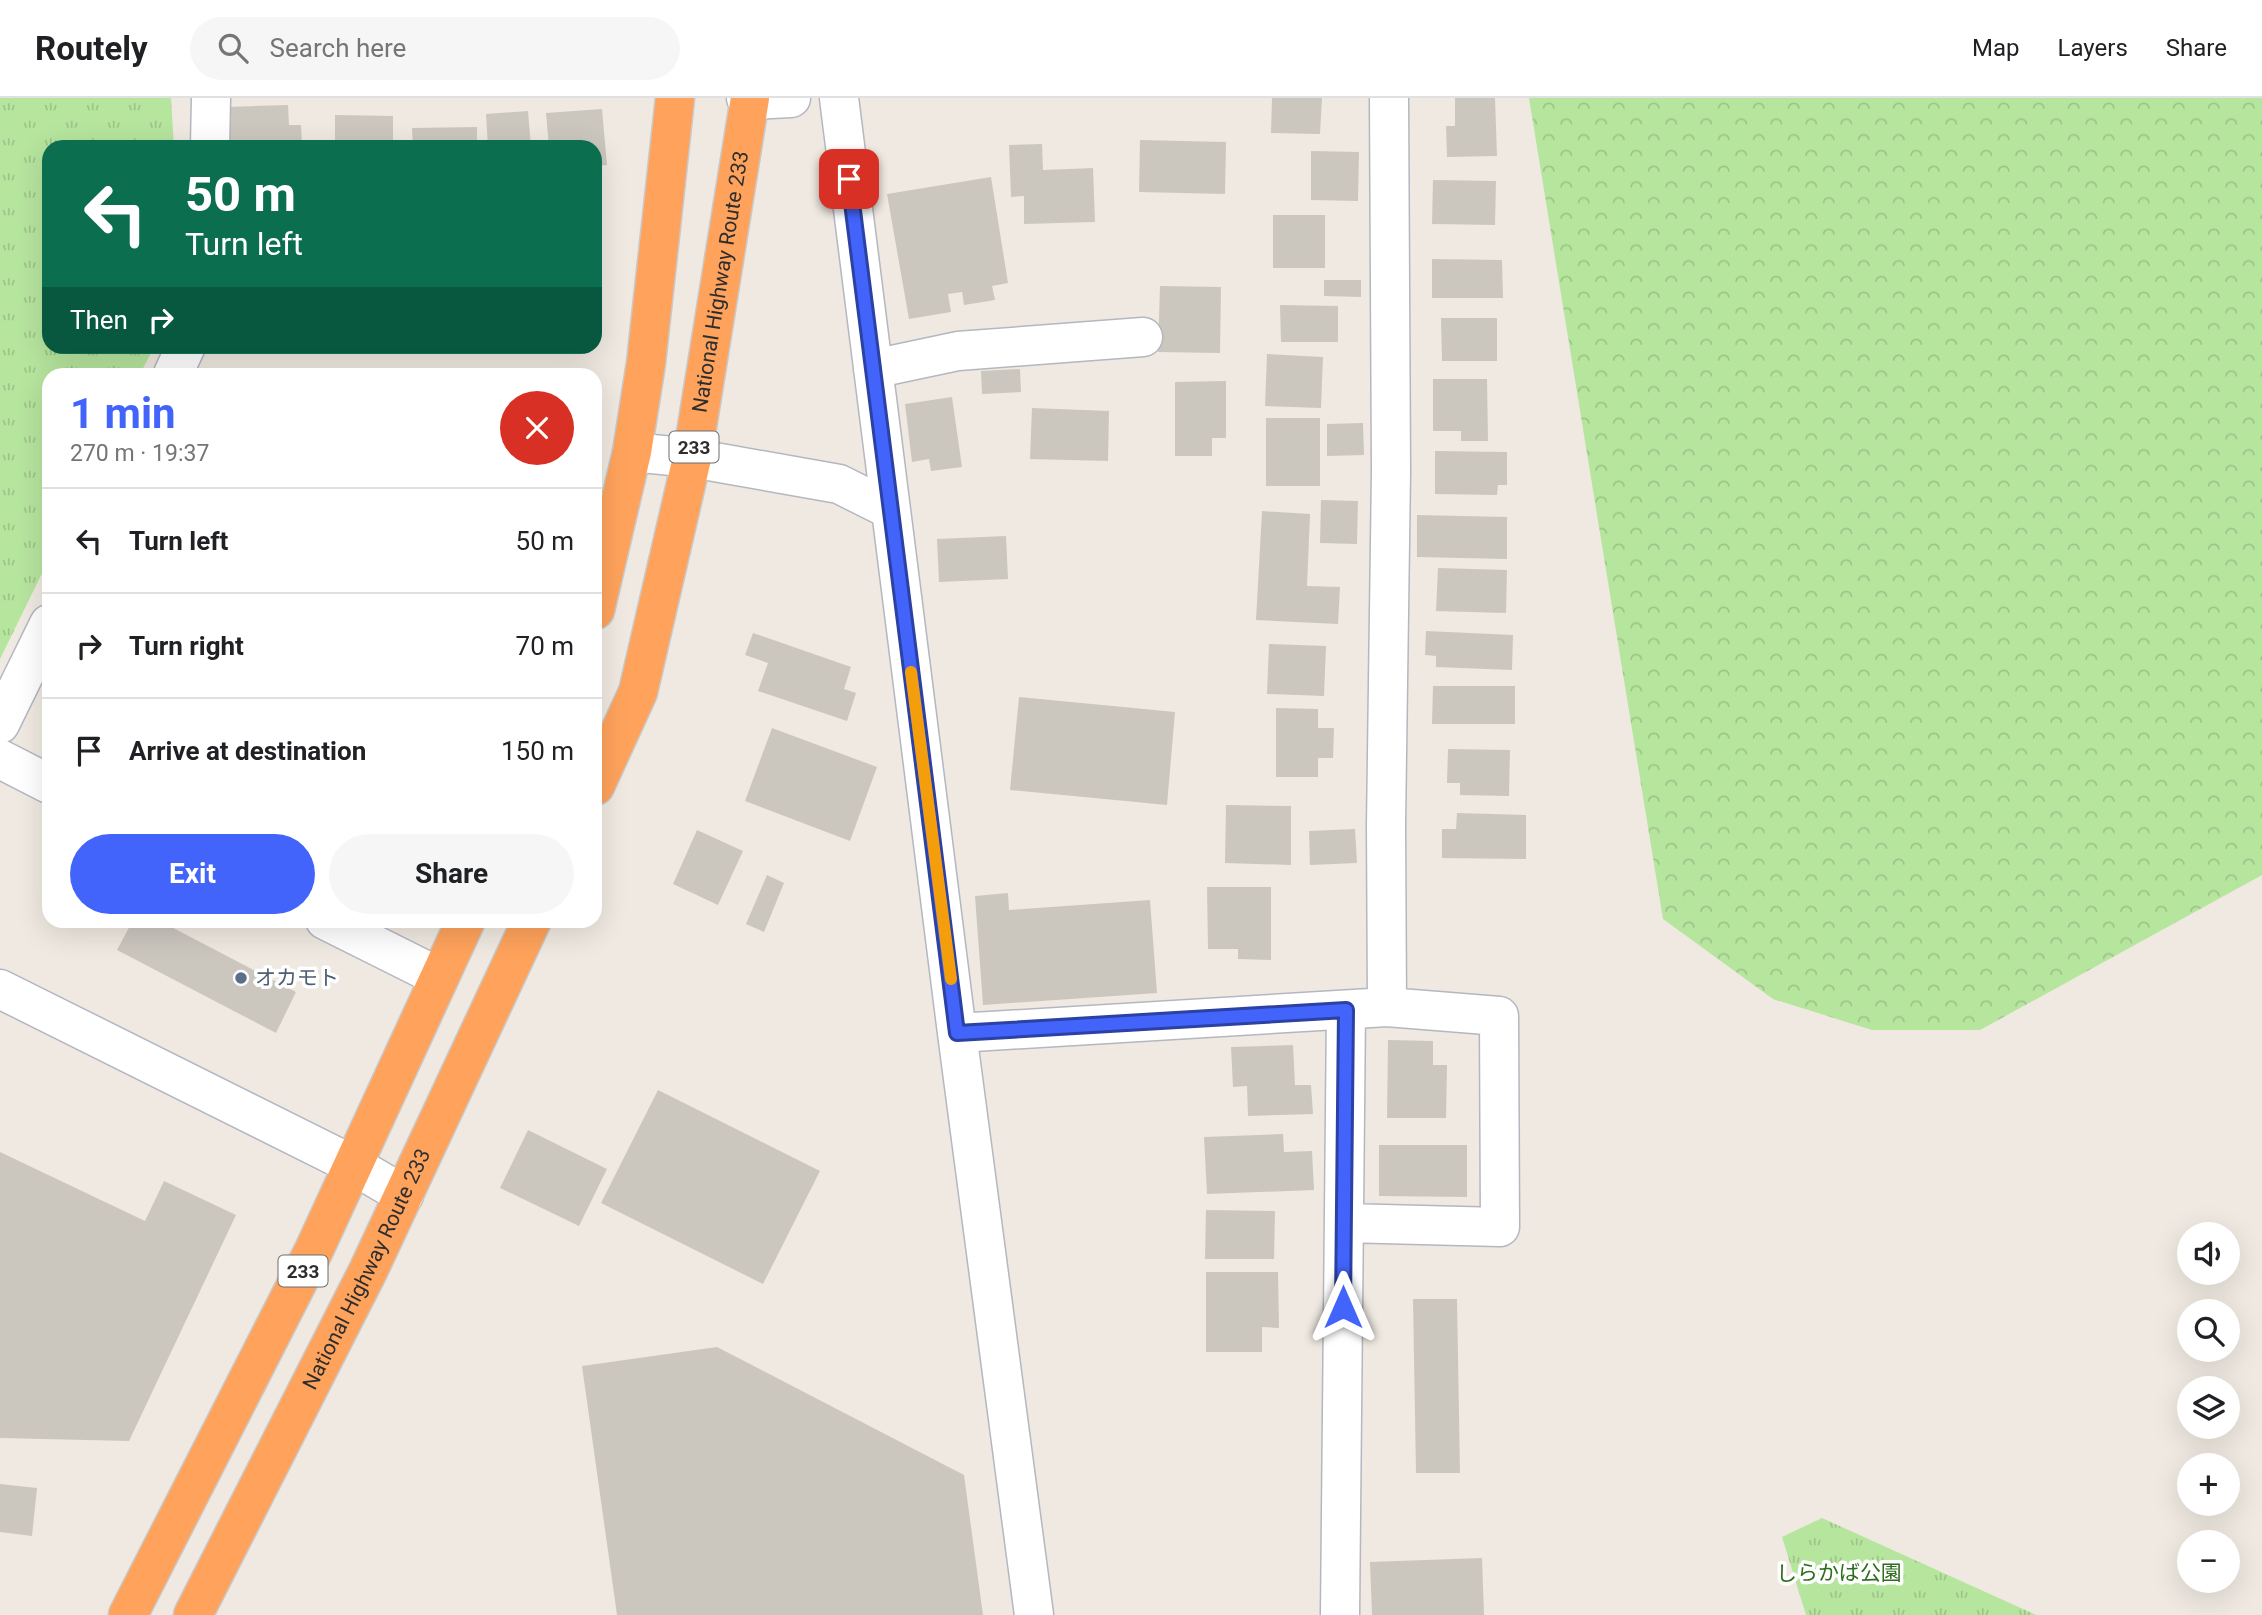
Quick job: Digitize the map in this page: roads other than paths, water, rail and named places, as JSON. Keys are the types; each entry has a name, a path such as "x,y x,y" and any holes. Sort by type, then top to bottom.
{"highway":[{"path":"602,580 632,452 646,363 675,98"},
{"name":"National Highway Route 233","path":"602,771 638,692 692,458 749,99"},
{"name":"233","path":"128,1615 314,1250 462,928"},
{"name":"National Highway Route 233","path":"193,1615 368,1271 528,928"}],"street":[{"path":"210,140 211,98"},
{"path":"749,99 791,98"},
{"path":"839,98 957,1033 1034,1615"},
{"path":"1387,1007 1386,825 1391,471 1389,98"},
{"path":"873,369 958,351 1143,337"},
{"path":"632,452 692,458 839,484 891,510"},
{"path":"3,711 42,637"},
{"path":"0,759 42,780"},
{"path":"341,928 439,977"},
{"path":"0,989 353,1165 404,1195"},
{"path":"957,1033 1387,1007 1499,1016 1500,1227 1343,1223"},
{"path":"1340,1615 1346,1010"}],"place":[{"name":"オカモト","path":"241,978"}],"park label":[{"name":"しらかば公園","path":"1839,1573"}]}
